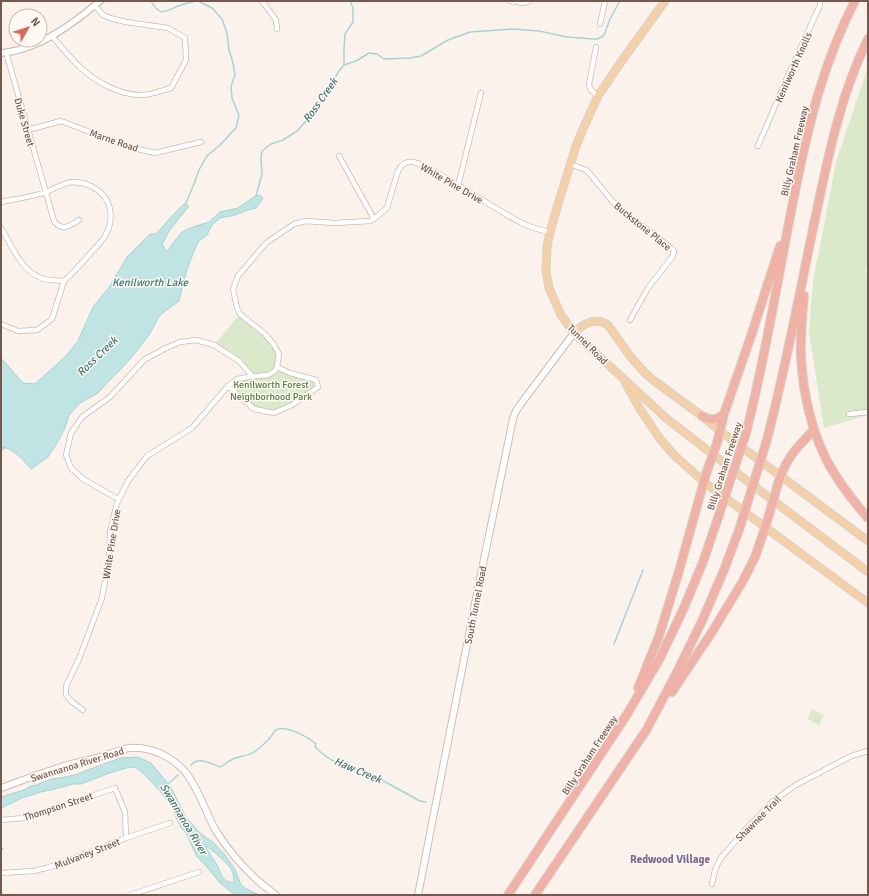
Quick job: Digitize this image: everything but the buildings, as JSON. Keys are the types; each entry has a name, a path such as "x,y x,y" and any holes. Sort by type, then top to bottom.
{"highway":[{"name":"Billy Graham Freeway","path":"508,895 626,716 659,660 683,610 703,562 746,433 755,399 774,305 786,233 806,139 819,89 830,56 856,1"},
{"path":"647,729 702,621 739,530 766,443 782,378 803,274 835,131 844,98 868,39"},
{"path":"626,716 659,636 705,478 717,443 724,414 782,239 786,233"},
{"path":"803,274 804,294 801,356 806,394 814,429 826,460 852,499 868,518"},
{"path":"702,416 712,420 719,418 724,414"},
{"path":"535,895 712,632 743,581 755,557 780,476 796,449 810,436 814,429"}],"main road":[{"name":"Tunnel Road","path":"665,1 598,96 583,129 558,200 547,246 546,271 550,288 561,315 574,333 672,423 868,572"},
{"path":"574,333 585,324 593,321 604,322 608,325 630,356 653,380 868,541"},
{"name":"South Tunnel Road","path":"418,895 488,538 513,419 520,405 574,333"},
{"path":"623,378 632,396 660,439 674,454 765,528 796,549 868,603"},
{"name":"Swannanoa River Road","path":"1,788 60,767 122,750 137,748 157,752 175,763 190,777 208,817 226,846 248,872 276,895"}],"street":[{"path":"3,52 28,46 52,36 72,24 100,1"},
{"path":"262,1 276,20 277,30"},
{"path":"510,1 523,3 530,1"},
{"path":"600,24 605,1"},
{"name":"Kenilworth Knolls","path":"758,146 820,5 820,1"},
{"path":"52,36 81,69 95,79 116,90 145,95 171,88 186,60 185,38 168,28 126,22 110,18 103,15 95,6"},
{"path":"596,47 589,87 598,96"},
{"name":"Duke Street","path":"3,52 28,130 54,221 62,228 79,220"},
{"path":"458,186 481,94"},
{"name":"Marne Road","path":"28,130 61,121 128,147 155,153 201,142"},
{"path":"228,386 254,409 274,413 292,405 318,387 316,380 290,373 277,367 279,354 274,345 265,334 240,314 237,308 233,289 238,276 266,243 294,224 306,221 334,223 370,221 374,219 339,156"},
{"name":"White Pine Drive","path":"374,219 387,208 400,166 411,162 419,164 527,226 540,231 550,232"},
{"name":"Buckstone Place","path":"570,164 586,170 612,201 674,252 673,256 648,288 630,320"},
{"path":"1,202 45,192 70,182 82,183 92,186 105,197 109,203 112,215 110,227 105,236 64,282 52,319 37,330 18,331 1,324"},
{"path":"1,228 22,264 30,272 40,278 64,282"},
{"path":"118,500 83,480 71,468 66,455 71,433 82,417 110,397 144,360 180,342 196,340 214,345 239,361 253,377"},
{"name":"White Pine Drive","path":"83,710 72,702 66,695 66,686 79,659 102,598 109,560 110,532 118,500 128,481 147,456 192,428 228,386 237,379 268,375 275,371 277,367"},
{"path":"849,414 868,412"},
{"name":"Shawnee Trail","path":"712,884 715,870 720,859 773,801 796,785 851,756 868,751"},
{"name":"Thompson Street","path":"1,820 25,818 115,788 125,812 126,838"},
{"name":"Mulvaney Street","path":"1,873 34,871 46,868 170,823"},
{"path":"130,895 199,872"}],"green space":[{"path":"868,66 868,254 866,273 868,273 868,415 824,428 809,332 813,282 836,162"},
{"name":"Kenilworth Forest Neighborhood Park","path":"240,314 265,334 279,354 277,367 316,380 318,387 292,405 274,413 254,409 228,386 237,379 252,377 239,361 214,345"},
{"path":"812,709 824,715 819,725 807,719"}],"water":[{"name":"Kenilworth Lake","path":"259,195 263,198 256,208 220,218 212,225 207,235 198,242 187,269 179,301 160,315 149,335 136,352 98,393 80,403 69,415 65,428 48,457 31,469 14,452 1,447 1,358 23,383 35,384 65,357 78,341 93,307 110,286 127,257 150,234 156,234 184,204 189,206 169,231 162,245 167,251 182,232 209,222 220,212 238,208 255,196"},
{"name":"Swannanoa River","path":"138,757 151,763 170,786 186,817 199,832 215,844 225,855 235,869 241,885 252,892 261,895 235,895 220,883 197,857 171,806 160,791 142,772 135,767 110,773 81,784 73,784 41,792 22,798 1,808 1,797 24,790 51,779 74,775 120,758","holes":["205,846 208,847 231,869 234,883 226,881 223,878"]}],"waterway":[{"path":"151,1 158,10 164,12 183,4 197,1"},
{"path":"185,205 199,170 207,156 236,128 239,115 232,98 231,86 235,75 229,50 227,33 222,19 212,8 198,1"},
{"path":"344,65 345,34 353,22 353,8 350,1"},
{"name":"Ross Creek","path":"256,196 262,174 262,151 271,144 283,140 297,131 315,111 344,65 356,61 369,53 377,54 384,59 421,56 448,40 470,32 513,29 539,31 567,37 598,39 605,33 610,19 620,1"},
{"name":"Ross Creek","path":"1,451 5,447"},
{"name":"Haw Creek","path":"614,644 643,570"},
{"name":"Haw Creek","path":"191,765 194,762 201,761 220,767 233,759 254,752 260,748 276,730 285,729 291,730 308,738 316,744 315,747 319,751 336,762 350,768 369,773 420,801 426,802"},
{"name":"Haw Creek","path":"167,785 178,775"}],"district":[{"name":"Redwood Village","path":"670,859"}]}
